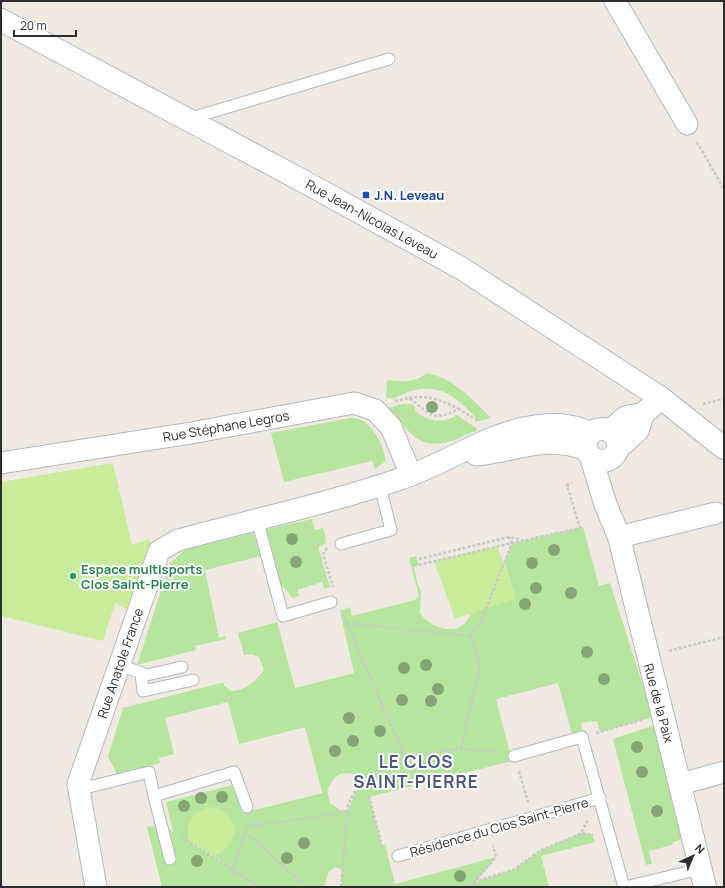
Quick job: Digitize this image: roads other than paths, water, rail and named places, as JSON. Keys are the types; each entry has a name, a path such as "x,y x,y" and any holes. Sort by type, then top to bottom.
{"street":[{"path":"615,1 687,124"},
{"name":"Rue Jean-Nicolas Leveau","path":"1,20 186,120 303,181 461,268 661,398 724,448"},
{"path":"602,445 626,418 643,414 661,398"},
{"name":"Rue Stéphane Legros","path":"1,463 191,433 354,403 375,410 391,427 411,475"},
{"name":"Rue Anatole France","path":"96,887 78,784 159,551 178,540 380,486 411,475 484,441 522,428 569,424 602,445"},
{"name":"Rue de la Paix","path":"602,445 610,488 615,528 647,657 681,784 703,878"},
{"path":"615,528 716,513"},
{"path":"681,784 724,772"}],"lane":[{"path":"186,120 389,59"},
{"path":"341,544 391,530 380,486"},
{"path":"257,519 283,616 330,602"},
{"path":"120,664 147,675 182,667"},
{"path":"141,673 143,691 192,680"},
{"name":"Résidence du Clos Saint-Pierre","path":"511,755 582,737 625,887 703,878"},
{"path":"78,790 149,772 170,859"},
{"path":"154,796 234,772 247,807"},
{"name":"Résidence du Clos Saint-Pierre","path":"398,856 600,798"}],"place":[{"name":"J.N. Leveau","path":"366,195"},
{"name":"Espace multisports Clos Saint-Pierre","path":"73,576"}],"district":[{"name":"LE CLOS SAINT-PIERRE","path":"416,772"}]}
